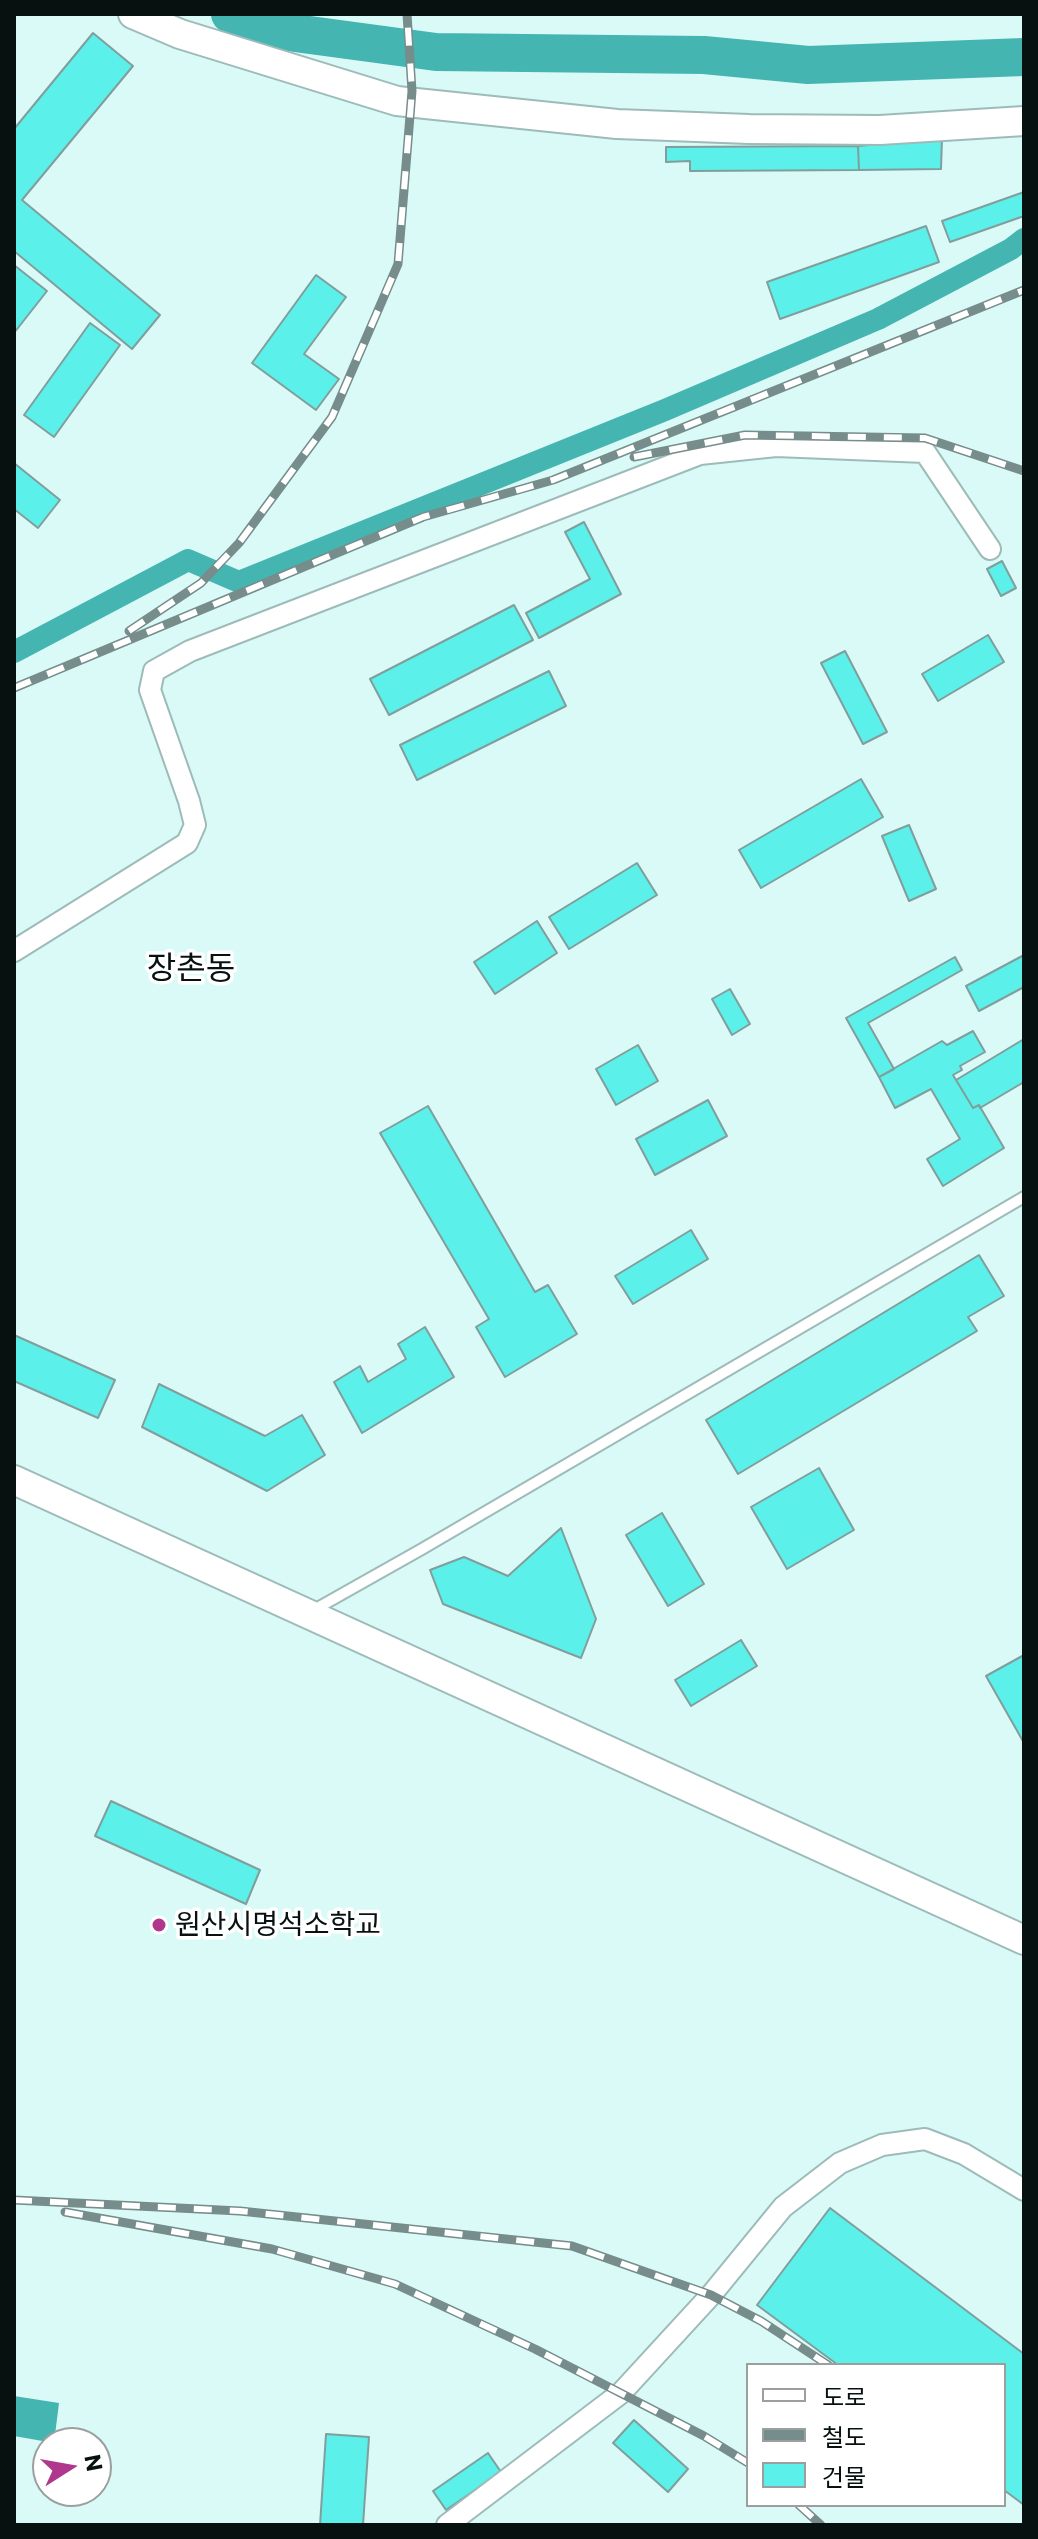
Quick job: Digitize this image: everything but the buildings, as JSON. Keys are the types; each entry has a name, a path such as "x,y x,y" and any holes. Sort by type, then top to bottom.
{"street":[{"path":"133,14 180,34 397,101 617,124 749,129 880,130 1024,121"},
{"path":"14,951 187,843 195,825 150,690 154,671 190,651 700,454 776,446 925,452 990,549"},
{"path":"14,1480 1024,1940"},
{"path":"447,2525 621,2393 711,2295 783,2207 840,2163 882,2145 925,2139 964,2154 1024,2190"}],"lane":[{"path":"307,1614 1024,1197"}],"water":[{"path":"14,2396 59,2403 56,2427 32,2427 32,2439 14,2436"}],"waterway":[{"path":"230,14 258,28 436,52 704,55 808,65 1024,57"},
{"path":"14,652 188,560 239,582 665,410 878,319 1011,249 1024,239"}],"railway":[{"path":"129,631 201,583 239,543 332,417 398,264 412,91 407,14"},
{"path":"14,688 423,517 553,480 1024,290"},
{"path":"634,457 745,435 925,438 1024,471"},
{"path":"14,2200 240,2211 572,2246 711,2295 761,2321 825,2363"},
{"path":"65,2212 272,2249 395,2284 535,2349 704,2436 746,2462"},
{"path":"801,2507 821,2525"}],"place":[{"name":"원산시명석소학교","path":"159,1925"}],"district":[{"name":"장촌동","path":"191,968"}]}
